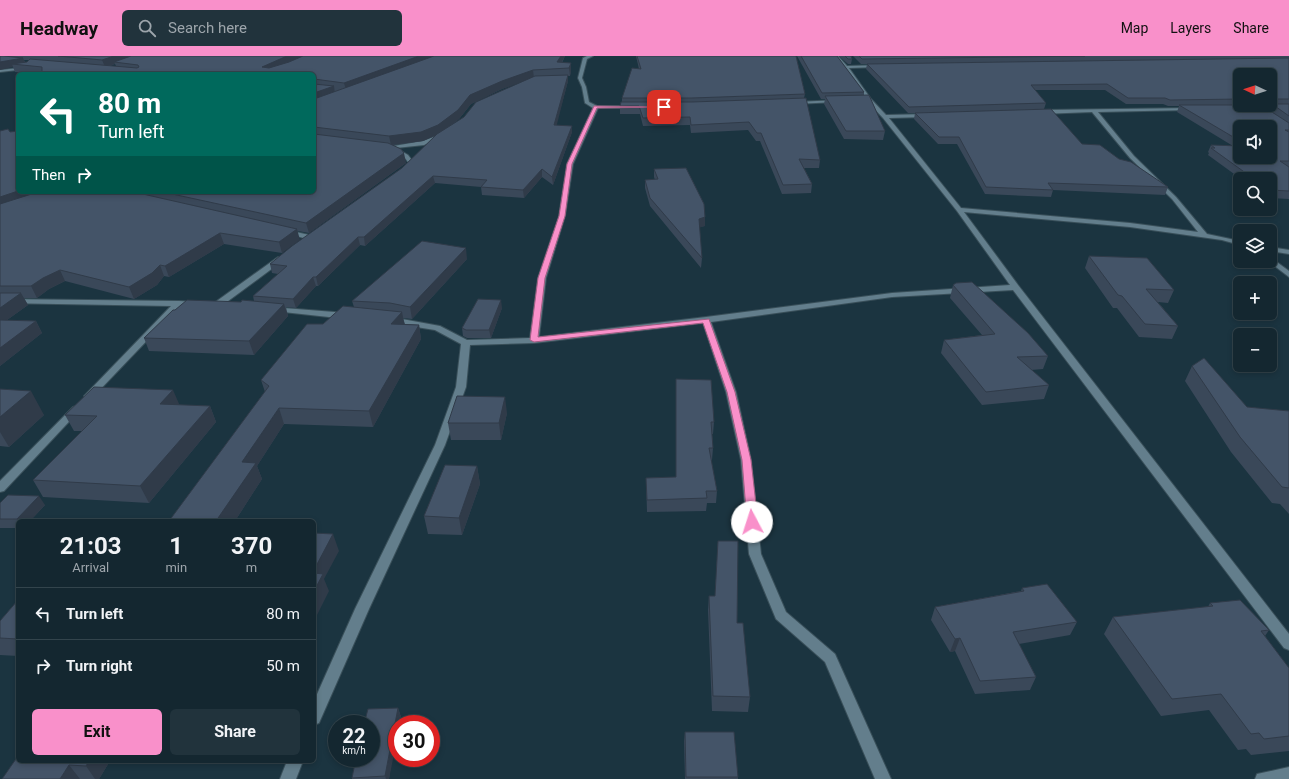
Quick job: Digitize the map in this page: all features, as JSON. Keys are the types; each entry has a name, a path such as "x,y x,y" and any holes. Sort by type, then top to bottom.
{"street":[{"path":"591,56 585,58 580,78 584,87 587,103 596,107 640,107"},
{"path":"836,56 846,67 865,100 886,117 959,210 1015,287 1289,644"},
{"path":"0,72 29,65 23,63"},
{"path":"846,67 885,66"},
{"path":"572,78 580,78"},
{"path":"791,103 846,101"},
{"path":"534,340 542,278 562,216 570,164 596,107"},
{"path":"1277,108 1289,108"},
{"path":"1037,112 1196,109"},
{"path":"1093,110 1132,157 1174,198 1204,235"},
{"path":"1266,112 1272,116"},
{"path":"886,117 933,115"},
{"path":"391,149 424,143 444,134 426,149"},
{"path":"378,147 391,149 406,156 411,163"},
{"path":"959,210 1130,225 1204,235 1233,241"},
{"path":"280,231 311,238"},
{"path":"299,246 317,233"},
{"path":"1277,250 1289,252"},
{"path":"209,304 288,254"},
{"path":"1277,265 1289,275"},
{"path":"384,320 437,328 466,344 534,340 706,320 892,295 1015,287"},
{"path":"0,301 179,303 231,306"},
{"path":"0,488 179,303"},
{"path":"266,308 352,316"},
{"path":"706,320 731,392 746,460 756,554 781,615 830,658 883,779"},
{"path":"316,713 362,609 440,445 461,387 466,344"},
{"path":"288,779 295,763"},
{"path":"1263,779 1289,775"}],"building":[{"path":"0,56 4,56 23,58 0,62"},
{"path":"58,56 114,56 102,60"},
{"path":"131,56 287,56 262,67 269,68 303,56 419,56 344,83 316,79 316,72 42,72 42,67 12,64 27,62 30,59 139,67 138,65 114,62"},
{"path":"434,56 561,56 557,62 571,63 569,68 533,70 502,81 470,95 458,110 438,125 421,132 389,136 316,127 316,98"},
{"path":"637,56 796,56 805,94 692,98 622,98 632,68 641,69"},
{"path":"801,56 837,56 864,92 822,93"},
{"path":"845,56 851,56 852,59 848,59"},
{"path":"859,56 1085,56 862,59"},
{"path":"1289,58 1289,99 1277,99 1277,68 1233,68 1233,99 1170,100 1165,98 1128,98 1107,84 1031,85 1046,103 909,107 867,64"},
{"path":"568,75 554,125 572,126 552,177 542,169 523,190 481,187 487,180 433,176 364,237 358,237 316,277 313,277 293,299 253,296 287,266 270,264 292,246 402,168 437,134 464,117 476,102 535,76"},
{"path":"316,84 334,86 316,92"},
{"path":"869,95 885,131 846,131 825,96"},
{"path":"806,98 820,160 799,159 812,184 783,185 761,133 757,133 749,122 691,125 690,117 643,118 639,106 620,106 621,102 692,102"},
{"path":"1277,104 1289,104 1289,116 1277,108"},
{"path":"1179,105 1233,105 1233,112 1272,112 1289,123 1289,130 1285,130 1289,132 1289,161 1280,161 1289,167 1289,191 1277,190 1277,172 1244,172 1233,164 1277,164 1277,120 1233,120 1233,137"},
{"path":"1051,109 1082,144 1100,145 1119,159 1131,162 1168,187 1048,183 1053,190 986,187 959,137 939,137 915,113"},
{"path":"8,129 10,132 16,131 16,192 0,197 0,131"},
{"path":"316,134 388,143 401,149 404,153 306,223 172,194 316,194"},
{"path":"1211,145 1233,146 1233,164 1211,148 1215,148"},
{"path":"686,168 704,204 705,217 699,219 702,258 650,198 645,180 658,179 654,169"},
{"path":"32,194 143,194 297,229 279,242 220,233 165,266 160,265 152,273 129,287 60,270 43,278 31,286 0,286 0,204"},
{"path":"422,241 466,248 410,307 390,303 352,301"},
{"path":"1089,256 1147,258 1174,290 1146,289 1178,326 1145,324 1122,296 1118,295"},
{"path":"972,282 1028,333 1048,356 1017,357 1049,385 986,392 944,340 995,334 953,285 956,283"},
{"path":"0,293 21,293 0,308"},
{"path":"478,299 501,300 489,330 466,330 462,328"},
{"path":"187,300 241,302 242,300 284,304 249,341 144,338 173,310"},
{"path":"343,306 402,312 391,324 419,325 369,411 279,408 242,462 256,463 217,519 170,519 269,386 261,380 307,324 323,324"},
{"path":"0,320 36,321 0,348"},
{"path":"1204,358 1247,407 1289,411 1289,488 1282,487 1240,437 1192,366"},
{"path":"676,379 711,380 714,422 711,422 713,448 709,448 717,491 706,491 707,498 647,500 646,478 676,477"},
{"path":"94,387 173,390 160,404 210,406 140,486 33,480 97,416 65,415"},
{"path":"0,389 31,391 0,417"},
{"path":"457,396 505,397 499,423 448,423"},
{"path":"445,465 477,466 459,518 424,516"},
{"path":"8,495 39,496 17,519 0,519 0,503"},
{"path":"316,533 333,534 316,566"},
{"path":"718,541 738,541 737,623 743,623 750,697 713,696 709,596 715,596"},
{"path":"316,573 323,574 316,587"},
{"path":"1047,584 1077,622 1013,632 1036,677 980,681 960,638 955,639 935,607 1024,591 1022,588"},
{"path":"1240,600 1269,630 1261,631 1289,668 1289,736 1264,739 1259,733 1251,734 1221,694 1172,699 1113,617 1213,606 1210,603"},
{"path":"16,602 16,639 0,638 0,621"},
{"path":"398,708 397,715 388,715 388,760 385,776 352,778 354,767 380,767 380,715 366,715 368,709"},
{"path":"685,732 734,732 738,777 686,777"},
{"path":"16,759 16,763 88,763 86,766 69,765 60,779 2,779"}],"route":[{"path":"664,107 596,107 570,164 562,216 542,278 534,340 706,320 731,392 746,460 752,522"}]}
